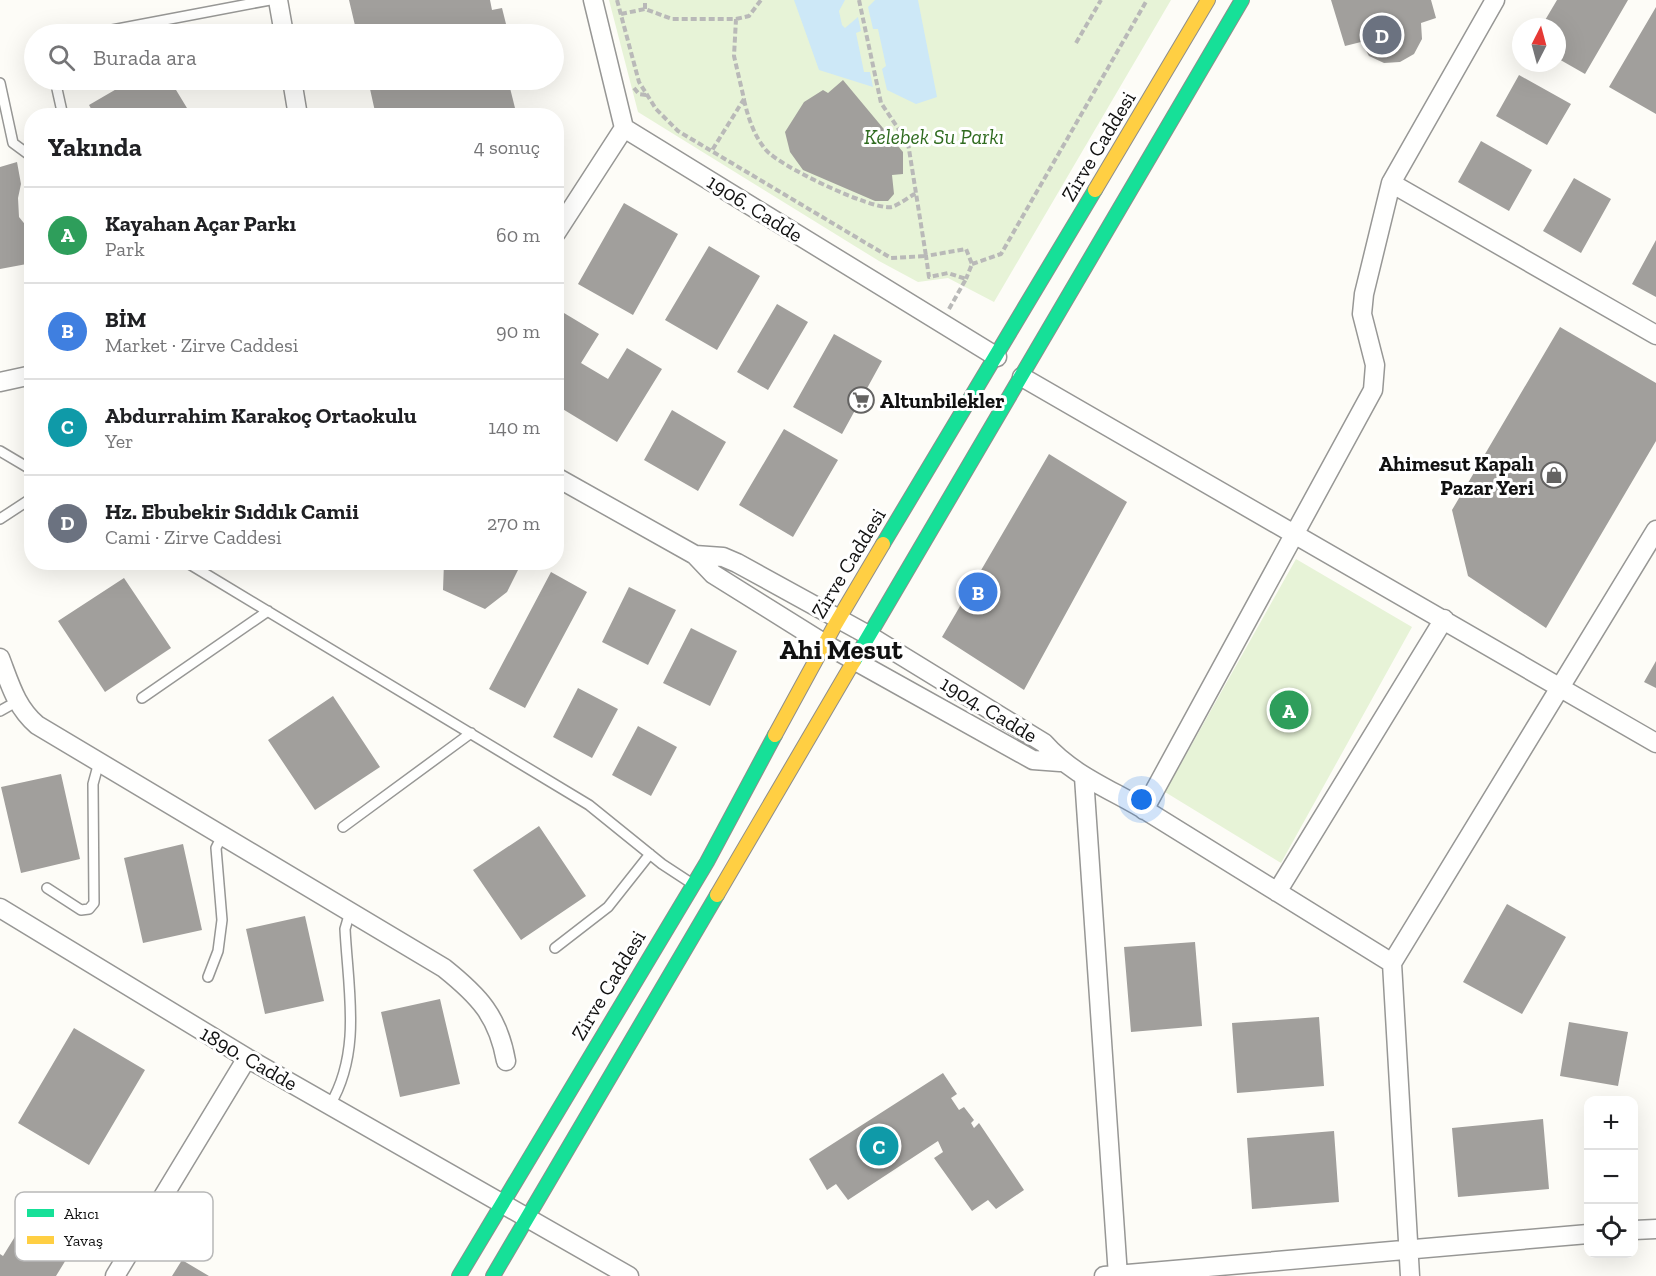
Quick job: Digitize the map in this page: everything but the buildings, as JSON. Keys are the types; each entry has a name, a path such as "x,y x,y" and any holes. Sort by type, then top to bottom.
{"main road":[{"name":"Zirve Caddesi","path":"459,1276 693,885 839,619 1208,0"},
{"path":"493,1276 1242,0"}],"street":[{"path":"278,0 282,24"},
{"path":"564,221 624,128 593,0"},
{"path":"1144,810 1373,390 1376,364 1362,314 1391,183 1495,0"},
{"path":"294,90 297,108"},
{"name":"1906. Cadde","path":"624,128 997,357"},
{"path":"1391,183 1656,335"},
{"path":"0,382 24,377"},
{"path":"1022,377 1296,533 1656,743"},
{"name":"1904. Cadde","path":"564,481 695,555 713,574 854,661 1033,760 1060,762"},
{"path":"1410,1276 1392,963 1656,530"},
{"name":"1904. Cadde","path":"695,555 723,557 737,563 868,635 1044,743 1060,762"},
{"path":"1277,892 1444,619"},
{"path":"0,658 16,702 23,713 37,725 444,968 464,984 487,1008 496,1022 506,1061"},
{"path":"1060,762 1144,810 1392,963"},
{"path":"1084,777 1114,1276 1584,1234"},
{"name":"1890. Cadde","path":"0,908 248,1058 528,1216 629,1276"},
{"path":"166,1192 248,1058"},
{"path":"1638,1230 1656,1229"},
{"path":"115,1276 124,1261"}],"lane":[{"path":"144,24 270,0"},
{"path":"0,83 13,143 24,151"},
{"path":"57,90 61,108"},
{"path":"0,452 24,466"},
{"path":"0,519 24,503"},
{"path":"199,570 589,805 693,885"},
{"path":"142,698 268,611"},
{"path":"0,711 16,702"},
{"path":"343,827 471,733"},
{"path":"47,888 81,910 89,909 94,903 93,784 99,762"},
{"path":"208,977 221,935 216,848 222,836"},
{"path":"555,948 608,907 650,854"},
{"path":"330,1105 342,1084 350,1050 345,928 350,912"}],"path":[{"path":"617,0 639,82 656,109 678,131 891,258 927,256 966,249 972,264 942,323"},
{"path":"645,0 645,9"},
{"path":"621,14 645,9 672,19 736,19 749,16 761,0"},
{"path":"859,0 882,103 908,143 929,276 948,273 966,279"},
{"path":"1076,43 1101,0"},
{"path":"972,264 1001,254 1147,0"},
{"path":"736,19 734,56 749,118 766,152 785,165 869,203 891,207 916,193"},
{"path":"711,152 744,99"}],"green space":[{"name":"Kelebek Su Parkı","path":"609,0 1171,0 994,302 948,278 918,282 879,261 638,112"},
{"path":"1296,559 1412,627 1281,863 1165,792"}],"water":[{"path":"794,0 845,0 839,11 842,25 845,28 858,17 861,31 856,33 864,72 870,72 873,87 819,70"},
{"path":"875,0 918,0 937,97 916,104 887,90 882,69 886,66 878,29 873,29 868,7"}],"traffic: fast":[{"path":"854,661 1242,0"},
{"path":"883,544 1095,190"},
{"path":"459,1276 707,862 775,735"},
{"path":"493,1276 717,895"}],"traffic: slow":[{"path":"1095,190 1208,0"},
{"path":"775,735 835,625 883,544"},
{"path":"717,895 854,661"}],"place":[{"name":"Hz. Ebubekir Sıddık Camii","path":"1382,35"},
{"name":"Altunbilekler","path":"861,400"},
{"name":"Ahimesut Kapalı Pazar Yeri","path":"1554,475"},
{"name":"BİM","path":"978,592"},
{"name":"Kayahan Açar Parkı","path":"1289,710"},
{"name":"Abdurrahim Karakoç Ortaokulu","path":"879,1146"}],"district":[{"name":"Ahi Mesut","path":"841,650"}]}
